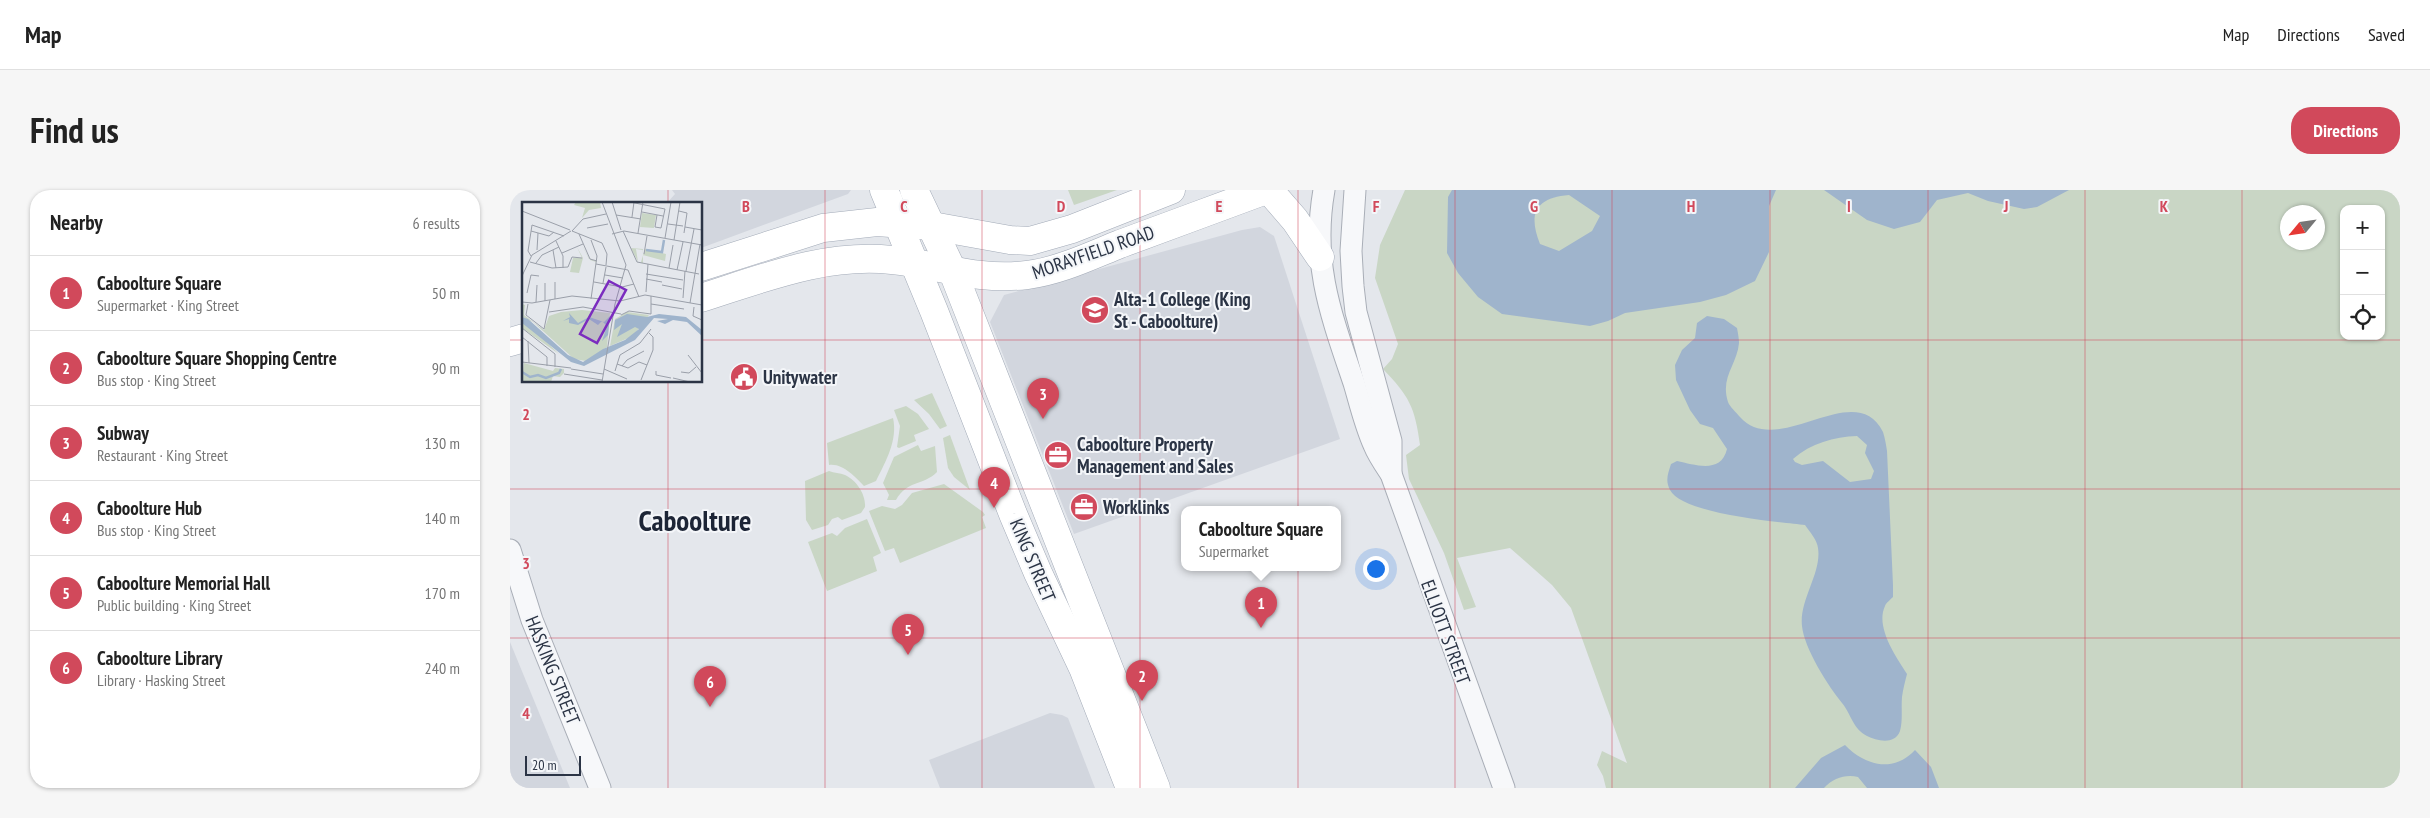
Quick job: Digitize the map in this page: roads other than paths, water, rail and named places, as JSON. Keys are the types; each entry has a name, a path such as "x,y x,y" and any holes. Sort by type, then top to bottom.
{"main road":[{"name":"KING STREET","path":"884,190 916,264 1013,514 1038,573 1083,668 1130,788"},
{"name":"KING STREET","path":"914,190 952,272 1156,788"},
{"name":"MORAYFIELD ROAD","path":"702,267 823,228 877,222 932,226 1019,241 1030,241 1072,229 1171,190"},
{"name":"MORAYFIELD ROAD","path":"702,298 806,265 844,259 894,260 952,272 1002,278 1052,270 1267,190"},
{"path":"1267,190 1295,220 1320,257"}],"street":[{"name":"ELLIOTT STREET","path":"1324,190 1318,238 1324,284 1338,338 1374,445 1391,474 1504,788"},
{"name":"ELLIOTT STREET","path":"1355,190 1351,251 1352,286 1363,340 1391,441 1391,474"},
{"name":"HASKING STREET","path":"510,550 532,620 600,788"}],"water":[{"path":"1452,190 1776,190 1769,206 1769,252 1755,281 1726,295 1700,302 1625,313 1608,321 1590,326 1502,314 1478,297 1458,273 1447,253 1448,197","holes":["1569,195 1600,216 1592,231 1559,251 1540,244 1536,233 1535,216 1537,209 1548,200 1558,197"]},
{"path":"1824,190 2069,190 2037,207 2024,209 1988,201 1968,193 1937,200 1920,222 1894,229 1867,220"},
{"path":"1707,316 1724,319 1737,328 1738,351 1727,378 1726,393 1732,408 1740,417 1756,428 1774,430 1835,414 1854,412 1870,417 1883,432 1887,451 1893,597 1885,606 1883,623 1888,642 1907,674 1903,688 1900,731 1898,735 1890,740 1885,741 1867,736 1858,729 1830,687 1807,645 1802,626 1802,616 1817,567 1818,548 1813,536 1805,525 1754,519 1711,511 1678,498 1668,486 1667,480 1671,464 1677,461 1700,466 1714,465 1724,457 1727,449 1713,428 1700,424 1690,410 1676,380 1675,365 1682,350 1695,338 1697,323","holes":["1857,436 1867,445 1865,453 1874,471 1871,479 1850,482 1823,461 1802,465 1793,459 1815,445 1840,438"]},
{"path":"1845,745 1861,758 1880,764 1898,762 1915,750 1931,767 1939,788 1867,788 1858,777 1849,776 1836,779 1824,788 1795,788 1821,758"}],"place":[{"name":"Alta-1 College (King St - Caboolture)","path":"1095,310"},
{"name":"Unitywater","path":"744,377"},
{"name":"Subway","path":"1043,419"},
{"name":"Caboolture Property Management and Sales","path":"1058,455"},
{"name":"Worklinks","path":"1084,507"},
{"name":"Caboolture Hub","path":"994,508"},
{"name":"Caboolture Square","path":"1261,628"},
{"name":"Caboolture Memorial Hall","path":"908,655"},
{"name":"Caboolture Square Shopping Centre","path":"1142,701"},
{"name":"Caboolture Library","path":"710,707"}],"district":[{"name":"Caboolture","path":"695,521"}]}
